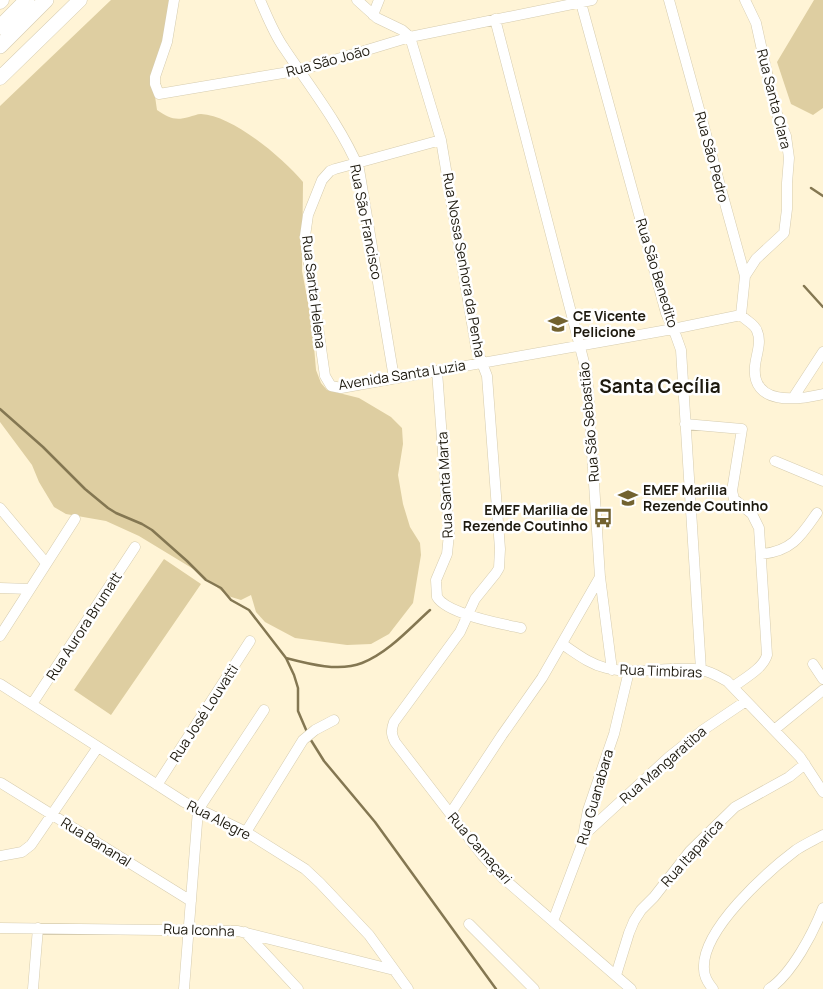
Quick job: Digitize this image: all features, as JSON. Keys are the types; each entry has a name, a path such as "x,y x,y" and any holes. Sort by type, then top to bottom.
{"highway":[{"path":"0,27 27,0"},
{"path":"0,46 46,0"}],"main road":[{"path":"0,78 80,0"}],"street":[{"name":"Rua São João","path":"174,0 167,42 155,77 155,84 159,94 300,70 410,37 592,0"},
{"name":"Rua São Francisco","path":"260,0 283,47 348,145 356,162 361,179 394,378"},
{"path":"357,0 383,22 405,31 410,37"},
{"path":"373,15 379,0"},
{"path":"546,10 560,0"},
{"name":"Rua São Pedro","path":"669,0 745,276 741,315"},
{"name":"Rua Santa Clara","path":"745,0 756,23 776,109 786,136 789,158 784,233 776,243 756,259 745,276"},
{"name":"Rua São Benedito","path":"581,3 666,313 681,350 701,670"},
{"name":"Rua São Sebastião","path":"495,19 587,374 600,577 612,670"},
{"name":"Rua Nossa Senhora da Penha","path":"391,731 394,722 456,640 475,599 496,573 500,556 487,376 476,347 441,140 410,37"},
{"name":"Rua Santa Helena","path":"329,385 323,367 305,243 308,215 322,180 330,171 356,162 441,140"},
{"path":"741,315 758,332 755,372 759,386 768,395 793,398 823,394"},
{"name":"Avenida Santa Luzia","path":"329,385 340,388 673,329 741,315"},
{"path":"793,398 823,352"},
{"name":"Rua Santa Marta","path":"437,371 449,534 447,554 436,580 437,597 444,604 468,615"},
{"path":"686,424 742,429 732,491 734,499 749,510 759,528 767,655 766,660 759,667 732,687"},
{"path":"775,461 823,481"},
{"path":"0,508 46,563"},
{"path":"762,554 772,553 790,545 798,539 817,513"},
{"path":"0,636 75,519"},
{"name":"Rua Aurora Brumatt","path":"32,704 135,547"},
{"path":"450,814 542,678 600,577"},
{"path":"0,588 30,589"},
{"path":"468,615 498,624 521,628"},
{"name":"Rua José Louvatti","path":"157,784 250,641"},
{"name":"Rua Timbiras","path":"562,644 591,663 612,670 701,670 727,681 805,764 823,792"},
{"path":"813,664 823,679"},
{"name":"Rua Guanabara","path":"553,922 578,856 588,810 614,734 629,671"},
{"name":"Rua Alegre","path":"0,684 198,810 246,832 305,869 369,935 408,989"},
{"path":"774,730 823,690"},
{"name":"Rua Mangaratiba","path":"584,835 669,757 746,700"},
{"path":"184,989 198,810 264,710"},
{"path":"246,832 303,740 315,730 334,720"},
{"name":"Rua Camaçari","path":"391,731 395,742 482,855 503,878 631,989"},
{"path":"0,856 13,855 31,845 98,747"},
{"name":"Rua Itaparica","path":"616,975 634,921 690,851 735,807 789,777 805,764"},
{"name":"Rua Bananal","path":"1,783 191,902"},
{"path":"713,989 706,977 704,960 709,945 718,929 736,906 760,881 797,850 823,835"},
{"path":"769,989 796,960 809,939 823,908"},
{"path":"469,924 534,989"},
{"name":"Rua Iconha","path":"0,928 228,930 245,932 394,970"},
{"path":"34,989 38,928"},
{"path":"245,932 298,989"}],"shaded area":[{"path":"111,0 169,0 170,11 166,31 152,76 157,110 176,119 201,114 213,116 227,122 256,139 270,150 303,182 302,271 312,323 316,370 321,383 327,390 359,398 391,417 402,428 403,444 398,475 403,504 410,527 420,543 421,555 413,603 389,634 371,644 347,645 295,638 265,622 256,612 251,595 241,600 228,596 195,570 139,536 106,521 66,514 54,507 39,482 32,465 0,422 0,106"},
{"path":"814,0 823,0 823,108 813,115 791,104 777,62"},
{"path":"164,559 201,584 111,715 74,690"}],"waterway":[{"path":"811,188 823,196"},
{"path":"804,286 823,307"},
{"path":"0,409 43,447 85,489 108,508 152,530 206,580 221,588 231,600 249,610 286,658 298,688 298,711 307,732"},
{"path":"286,658 314,665 353,666 372,659 390,647 430,610"},
{"path":"309,737 324,761 375,822 496,989"}],"place":[{"name":"CE Vicente Pelicione","path":"558,324"},
{"name":"EMEF Marilia Rezende Coutinho","path":"628,498"},
{"name":"EMEF Marilia de Rezende Coutinho","path":"603,518"}],"district":[{"name":"Santa Cecília","path":"660,386"}]}
